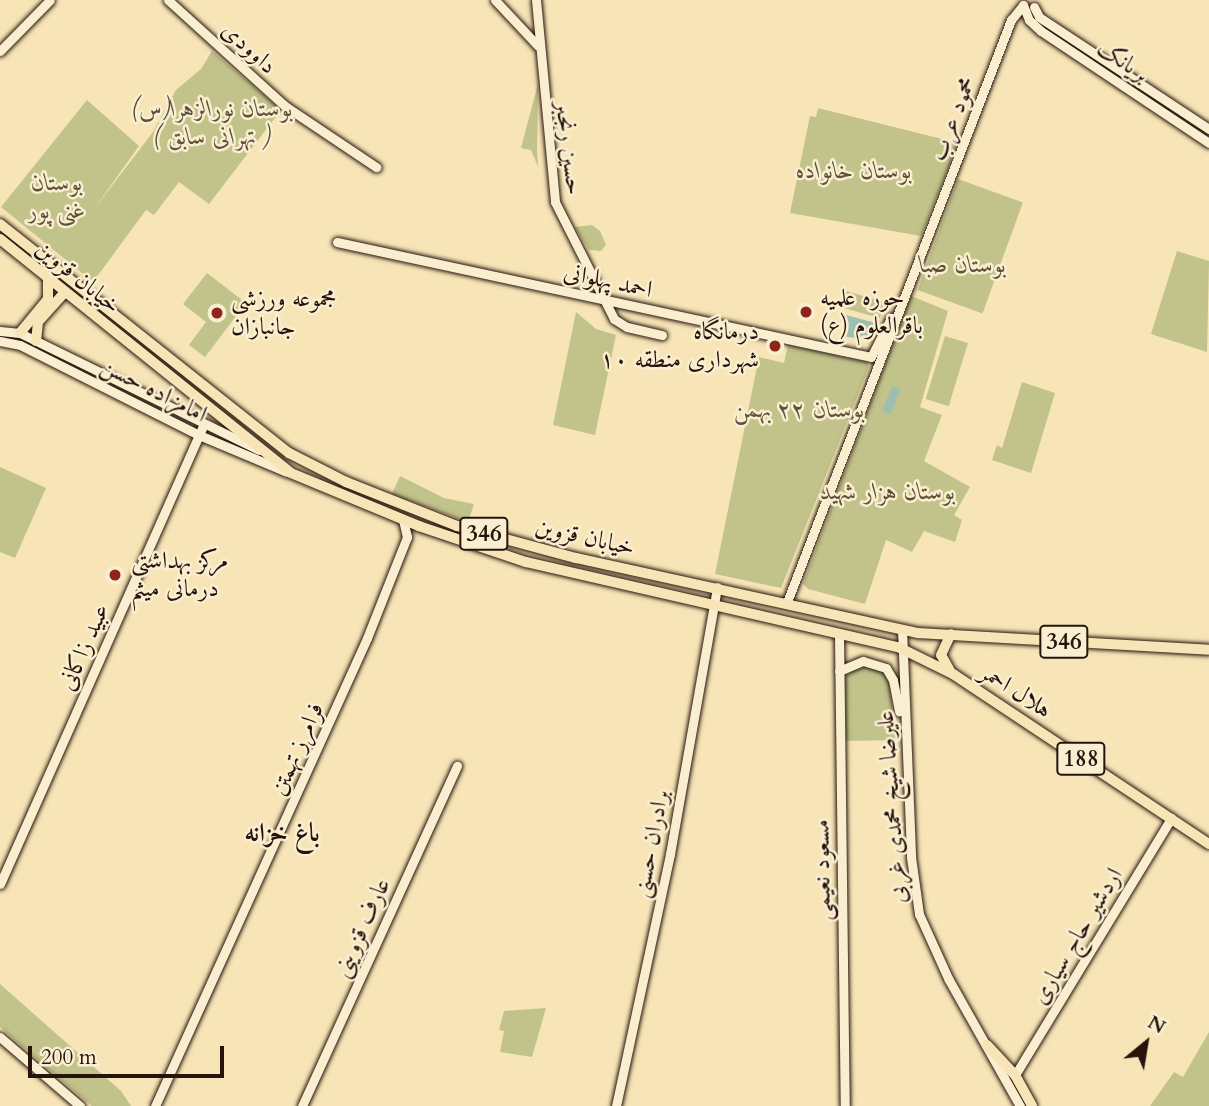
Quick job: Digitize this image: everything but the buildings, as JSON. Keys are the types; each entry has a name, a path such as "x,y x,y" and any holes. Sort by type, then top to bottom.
{"main road":[{"name":"خیابان قزوین","path":"0,223 268,438 316,469 457,526 576,558 902,629 1209,650"},
{"name":"خیابان قزوین","path":"0,239 259,450 291,473 403,520 526,562 900,648"},
{"path":"20,334 48,299 48,279"},
{"path":"36,341 38,322 64,293"},
{"path":"259,450 268,438"},
{"path":"951,634 941,655 953,674"},
{"name":"هلال احمر","path":"900,648 953,674 1207,844"},
{"path":"987,1045 1015,1075 1032,1106"}],"street":[{"path":"0,51 50,0"},
{"name":"داوودی","path":"169,0 285,106 376,167"},
{"path":"495,0 540,51"},
{"name":"حسین رنجبر","path":"536,0 553,196 620,324 662,335"},
{"name":"بریانک","path":"1030,3 1039,17 1209,129"},
{"name":"بریانک","path":"1030,3 1033,24 1209,144"},
{"name":"محمود عرب","path":"787,602 1011,20 1030,3"},
{"path":"1172,118 1179,108"},
{"name":"احمد پهلوانی","path":"337,242 870,357"},
{"path":"875,373 870,357 908,290"},
{"name":"امامزاده حسن","path":"0,331 20,334 36,341 201,431 259,450"},
{"name":"امامزاده حسن","path":"0,341 20,345 291,473"},
{"name":"عبید زاکانی","path":"0,884 201,431"},
{"name":"فرامرز تهمتن","path":"155,1106 335,710 407,537 403,520"},
{"name":"برادران حسنی","path":"616,1106 670,854 717,587"},
{"name":"علیرضا شیخ محمدی غربی","path":"902,629 900,648 912,877 919,914 949,980 1020,1106"},
{"name":"مسعود نعیمی","path":"839,634 845,1106"},
{"path":"839,671 863,661 886,668 893,680 905,741"},
{"name":"عارف قزوینی","path":"302,1106 457,766"},
{"name":"اردشیر حاج سیاری","path":"1015,1075 1171,818"},
{"path":"0,1037 80,1106"}],"green space":[{"name":"بوستان نورالزهرا(س) ( تهرانی سابق )","path":"212,51 281,110 209,204 179,182 154,215 146,210 93,282 1,207 87,100 139,146 94,209 153,132 176,90 201,69"},
{"path":"538,84 538,167 531,150 521,148"},
{"name":"بوستان خانواده","path":"818,108 958,143 921,236 790,213 810,116 816,117"},
{"name":"بوستان صبا","path":"958,179 1023,203 982,313 918,290"},
{"path":"592,225 600,231 606,245 601,251 589,250 575,227"},
{"path":"1177,251 1209,261 1207,352 1151,334"},
{"name":"مجموعه ورزشی جانبازان","path":"207,273 246,303 205,357 189,345 206,322 183,304"},
{"path":"846,291 884,302 880,318 841,307"},
{"name":"بوستان هزار شهید","path":"911,296 948,311 920,407 942,415 924,461 970,487 954,515 962,520 955,542 924,531 912,552 886,540 865,604 808,589 803,584"},
{"path":"576,312 596,329 616,335 595,435 553,425"},
{"path":"945,336 968,343 949,406 926,399"},
{"name":"بوستان ۲۲ بهمن","path":"788,345 867,362 869,367 781,588 715,574 759,357 784,363"},
{"path":"1022,382 1055,393 1031,473 992,460 997,445 1002,448"},
{"path":"0,467 46,488 15,558 0,552"},
{"path":"400,476 444,498 474,504 468,522 392,494"},
{"path":"856,664 878,665 889,677 894,729 902,740 846,741 845,679"},
{"path":"0,984 121,1091 131,1106 92,1106 0,1027"},
{"path":"546,1008 532,1057 500,1052 504,1031 499,1030 504,1011"},
{"path":"1209,1032 1209,1106 1150,1106 1174,1072 1183,1077"}],"shaded area":[{"path":"846,315 876,323 871,340 841,336"},
{"path":"892,386 900,389 891,414 882,411"}],"place":[{"name":"حوزه علمیه باقرالعلوم (ع)","path":"806,312"},
{"name":"مجموعه ورزشی جانبازان","path":"217,313"},
{"name":"درمانگاه شهرداری منطقه ۱۰","path":"775,346"},
{"name":"مرکز بهداشتی درمانی میثم","path":"115,575"}],"district":[{"name":"باغ خزانه","path":"282,833"}],"park label":[{"name":"بوستان غنی پور","path":"57,197"}]}
